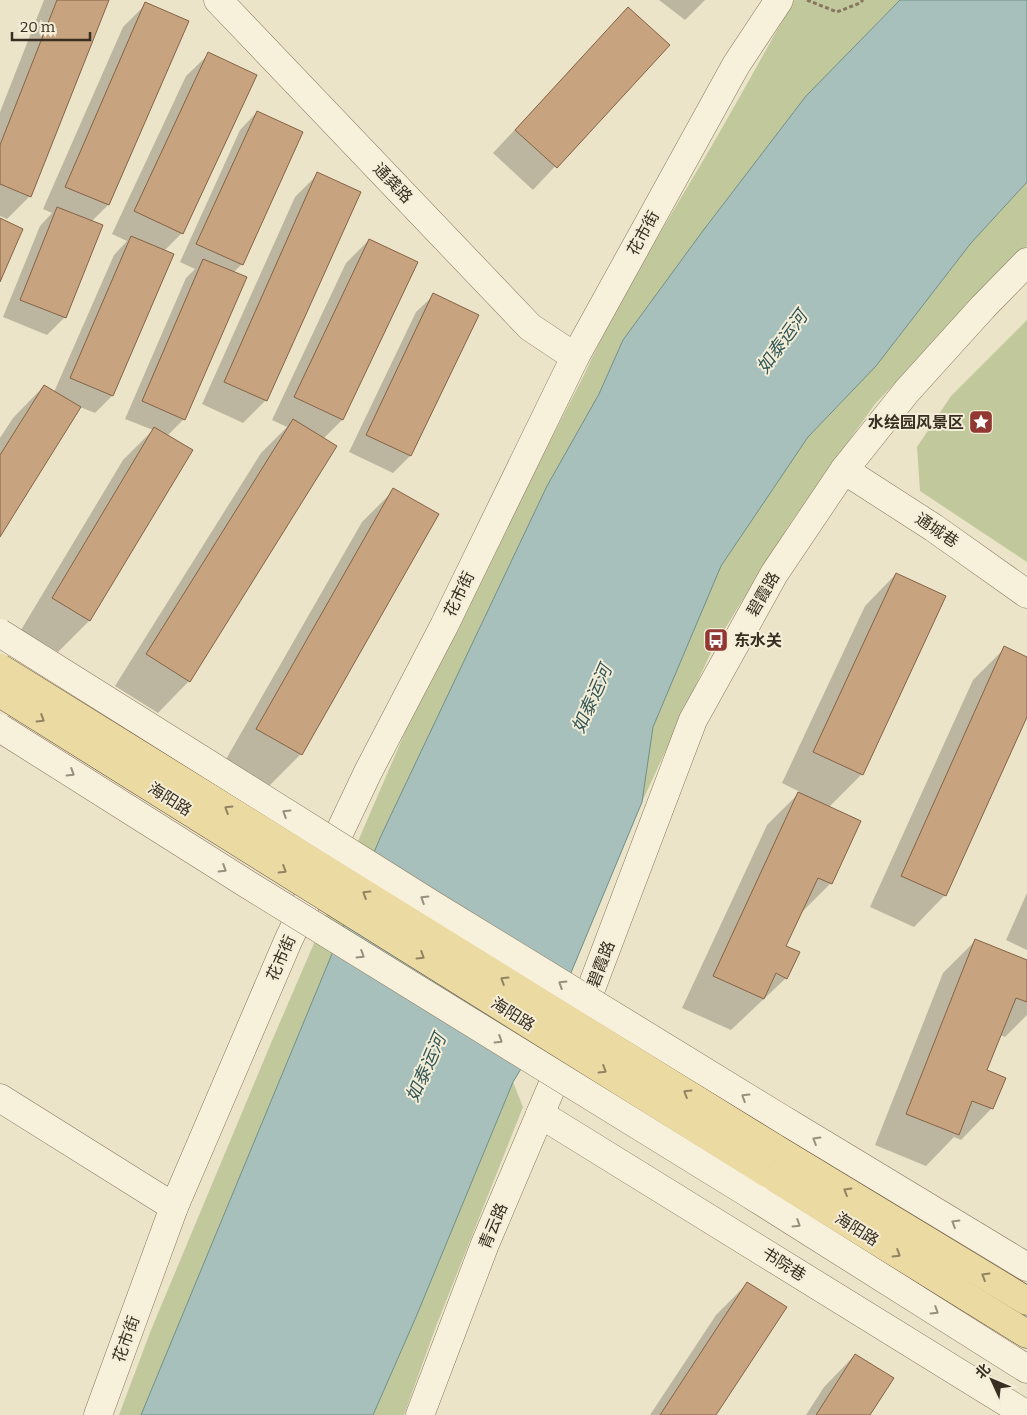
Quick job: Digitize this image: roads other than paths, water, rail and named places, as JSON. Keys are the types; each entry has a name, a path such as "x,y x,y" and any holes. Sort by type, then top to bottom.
{"main road":[{"name":"海阳路","path":"0,668 1027,1301"},
{"name":"海阳路","path":"0,693 1027,1334"}],"street":[{"name":"通龚路","path":"218,0 530,327 575,357"},
{"name":"花市街","path":"98,1415 174,1206 288,941 368,772 444,626 575,357 736,65 779,0"},
{"name":"碧霞路","path":"572,1039 693,720 774,574 844,470 907,391 983,307 1027,262"},
{"name":"通城巷","path":"844,470 934,528 1027,594"},
{"path":"0,633 424,900 1027,1267"},
{"path":"0,728 247,884 756,1198 1027,1369"},
{"name":"青云路","path":"420,1415 485,1244 572,1039"},
{"path":"0,1098 174,1206"},
{"name":"书院巷","path":"540,1114 1027,1415"}],"water":[{"name":"如泰运河","path":"900,0 1027,0 1027,182 971,243 876,366 808,437 721,566 653,727 642,802 553,1016 513,1082 416,1317 373,1415 141,1415 380,838 547,486 599,394 623,340 702,232 806,96"}],"place":[{"name":"水绘园风景区","path":"981,422"},
{"name":"东水关","path":"716,640"}]}
